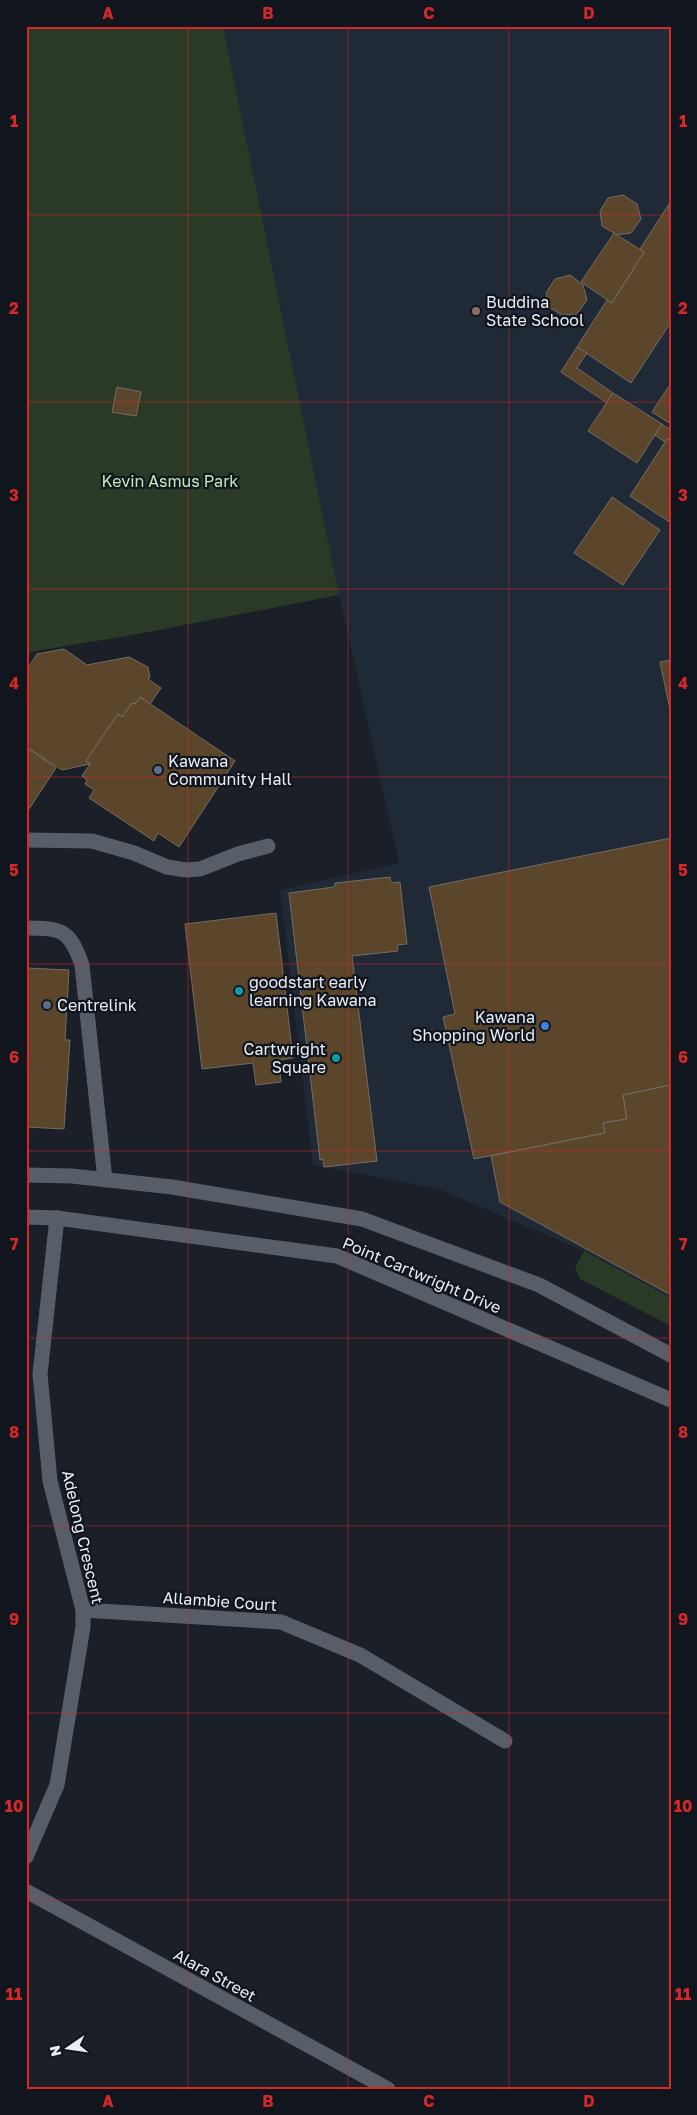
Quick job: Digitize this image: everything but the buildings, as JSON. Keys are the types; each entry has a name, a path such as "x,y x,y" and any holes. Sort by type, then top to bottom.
{"street":[{"path":"26,840 92,841 134,853 167,867 186,870 200,869 238,854 268,846"},
{"path":"26,928 45,928 62,931 76,945 82,965 105,1180"},
{"name":"Point Cartwright Drive","path":"26,1175 172,1186 362,1219 539,1285 671,1355"},
{"name":"Point Cartwright Drive","path":"26,1217 57,1218 337,1256 671,1400"},
{"name":"Adelong Crescent","path":"26,1857 57,1785 83,1627 83,1610 50,1481 40,1374 57,1218"},
{"name":"Allambie Court","path":"83,1610 281,1622 360,1655 505,1740"},
{"name":"Alara Street","path":"26,1891 388,2089"}],"shaded area":[{"name":"Buddina State School","path":"223,26 671,26 671,1298 584,1251 438,1189 313,1165 280,890 399,863 339,595"}],"green space":[{"name":"Kevin Asmus Park","path":"26,26 223,26 339,595 133,635 35,651 26,655"},
{"path":"584,1251 671,1298 671,1326 580,1279 575,1267"}],"place":[{"name":"Buddina State School","path":"476,311"},
{"name":"Kawana Community Hall","path":"158,770"},
{"name":"goodstart early learning Kawana","path":"239,991"},
{"name":"Centrelink","path":"47,1005"},
{"name":"Kawana Shopping World","path":"545,1026"},
{"name":"Cartwright Square","path":"336,1058"}]}
